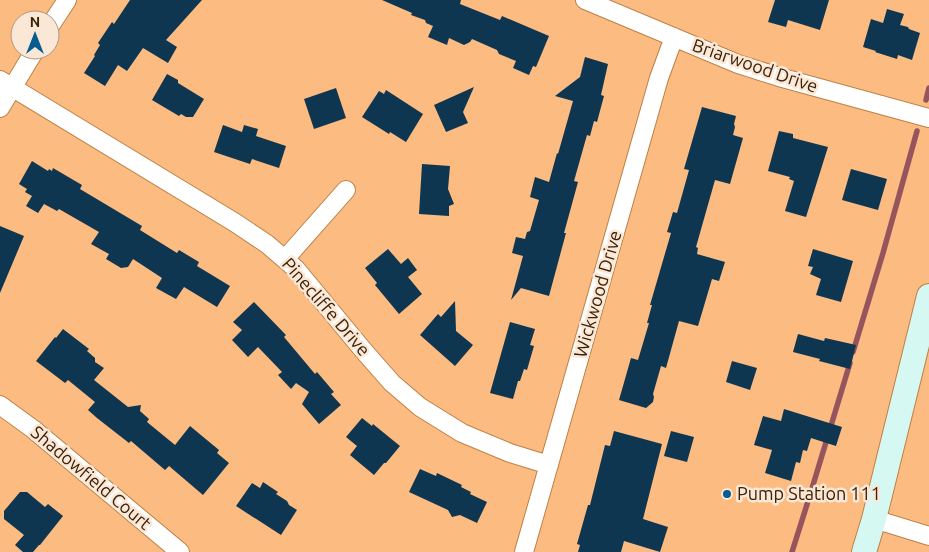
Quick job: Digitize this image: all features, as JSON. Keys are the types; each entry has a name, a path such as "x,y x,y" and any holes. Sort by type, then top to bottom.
{"main road":[{"path":"864,552 929,296"}],"street":[{"path":"60,11 67,0"},
{"name":"Briarwood Drive","path":"585,0 738,64 929,118"},
{"name":"Wickwood Drive","path":"524,552 659,78 674,38"},
{"path":"0,108 6,84 26,60"},
{"name":"Pinecliffe Drive","path":"6,84 234,222 285,258 392,383 420,407 462,433 510,453 549,465"},
{"path":"285,258 346,190"},
{"name":"Shadowfield Court","path":"0,405 33,429 180,552"},
{"path":"874,518 929,536"}],"building":[{"path":"130,0 202,0 166,40 177,47 168,63 143,48 127,71 118,65 105,86 84,73 95,56 100,45 98,43"},
{"path":"382,0 461,0 460,4 500,20 502,16 549,36 536,67 533,66 529,75 513,68 516,61 472,39 464,45 449,38 447,45 428,37 433,26 426,23 425,20 411,15 412,13"},
{"path":"775,0 829,0 820,30 788,20 786,27 768,22"},
{"path":"887,9 904,14 900,25 920,33 912,60 898,55 897,59 863,47 871,19 883,23"},
{"path":"585,57 608,64 601,95 604,96 597,122 594,121 590,136 587,135 574,181 578,182 549,296 521,288 511,300 523,256 512,253 516,237 525,239 527,232 530,231 539,200 530,197 535,177 549,182 573,101 555,96 580,77"},
{"path":"167,74 204,99 193,117 186,117 181,114 179,116 152,100"},
{"path":"474,87 463,112 468,123 446,132 434,105"},
{"path":"336,88 346,118 314,129 304,99"},
{"path":"386,90 423,114 406,142 362,117 379,91 384,94"},
{"path":"702,107 736,116 733,135 743,138 730,184 715,180 696,247 698,248 697,254 725,262 719,281 712,279 698,326 679,321 666,368 661,366 653,394 653,402 646,408 619,400 631,358 638,360 649,323 647,323 652,305 650,305 671,233 667,232 673,212 677,213 689,170 684,169"},
{"path":"223,125 242,132 244,125 258,129 256,136 286,146 279,168 252,159 250,164 214,152"},
{"path":"779,131 793,134 793,138 828,147 806,217 785,211 794,181 789,179 790,177 768,171"},
{"path":"32,161 48,171 49,169 52,171 53,168 82,185 80,189 142,226 140,230 177,253 179,250 199,262 197,266 230,286 217,307 184,287 176,299 156,288 162,278 133,259 128,267 121,268 106,259 109,254 91,244 99,232 59,209 57,211 44,204 38,213 26,206 32,196 25,192 27,189 19,184"},
{"path":"422,164 450,166 448,189 454,204 449,206 449,216 419,214"},
{"path":"851,169 887,179 878,210 842,200"},
{"path":"0,226 24,236 0,293"},
{"path":"388,249 401,264 408,258 417,270 408,277 422,294 399,314 375,285 377,283 365,268"},
{"path":"813,249 853,261 841,302 816,295 821,279 810,274 813,267 808,266"},
{"path":"455,301 456,331 473,345 455,366 420,335 438,314 441,317"},
{"path":"254,302 286,335 284,337 315,374 317,372 334,392 331,394 341,405 319,424 302,404 309,392 296,383 291,389 278,375 282,372 258,347 248,357 232,340 242,330 233,322"},
{"path":"510,322 535,329 530,345 534,346 527,370 524,369 520,381 518,381 513,399 490,393"},
{"path":"63,329 89,349 87,351 95,358 95,362 104,368 94,380 128,407 141,405 140,411 149,419 147,422 175,445 190,426 219,450 217,453 229,463 203,495 169,466 165,470 131,441 129,443 97,418 88,410 95,402 68,380 65,383 36,361"},
{"path":"798,334 824,341 825,338 856,345 850,369 793,352"},
{"path":"732,361 757,368 750,390 726,382"},
{"path":"784,409 842,427 836,446 811,438 807,451 803,450 800,463 796,462 791,481 765,473 772,450 754,445 763,416 781,421"},
{"path":"362,418 372,426 373,424 400,446 374,475 350,455 357,446 346,437"},
{"path":"614,431 662,444 643,519 668,527 660,552 624,541 621,552 578,552 580,545 577,544 588,505 590,505 605,445 610,446"},
{"path":"671,431 694,437 687,462 664,456"},
{"path":"420,469 436,476 437,473 462,485 461,487 471,492 470,494 487,502 477,523 460,515 452,517 448,510 409,492"},
{"path":"263,482 278,492 276,494 297,510 281,535 236,506 252,483 260,488"},
{"path":"20,492 27,492 45,507 48,504 63,516 33,552 23,552 15,545 24,535 4,519 4,511"}],"waterway":[{"path":"926,100 929,88"},
{"path":"853,352 917,131"},
{"path":"792,552 850,363"}],"place":[{"name":"Pump Station 111","path":"727,494"}]}
